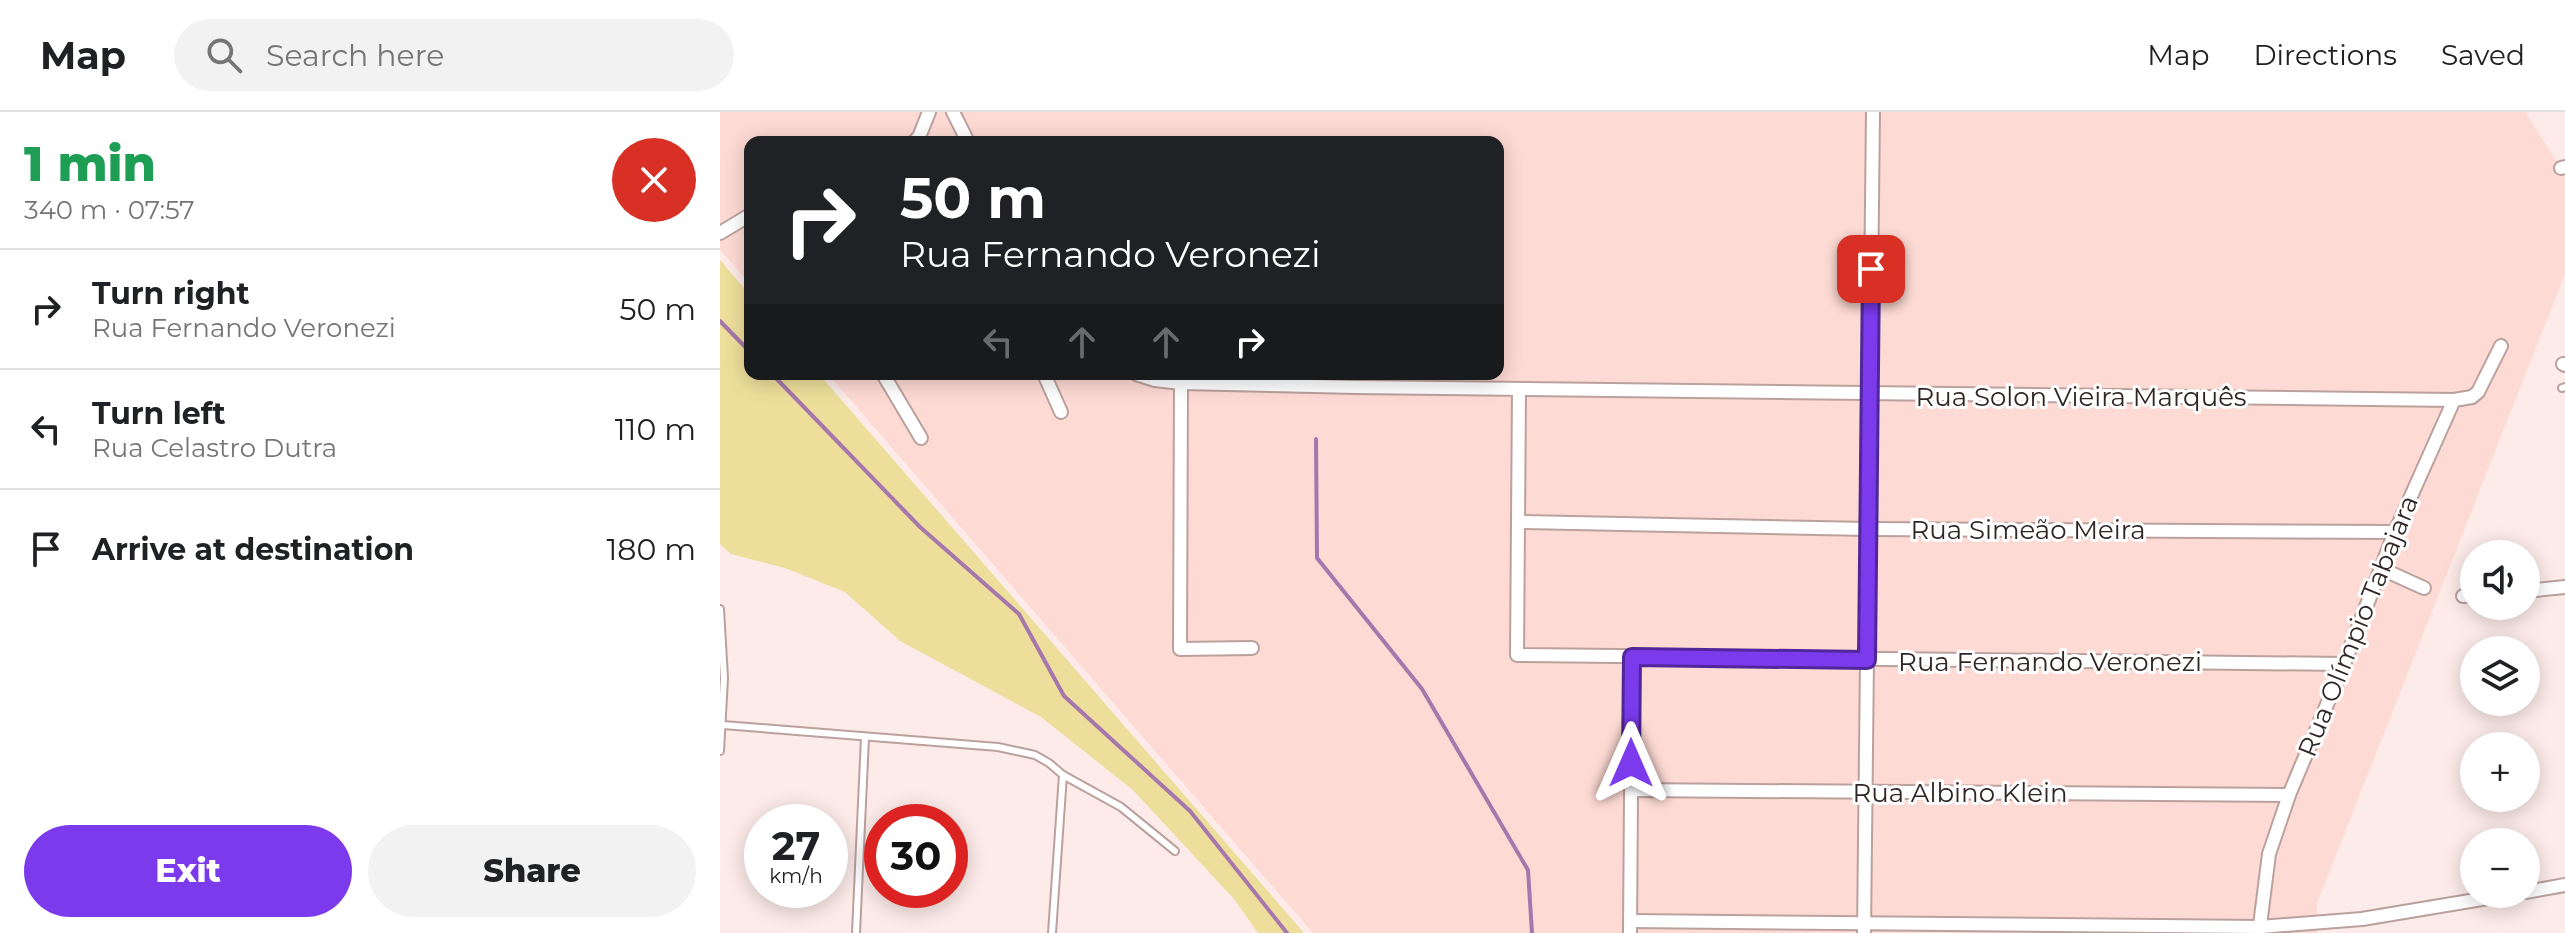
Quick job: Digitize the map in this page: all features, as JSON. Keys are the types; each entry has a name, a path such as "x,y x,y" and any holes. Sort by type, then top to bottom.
{"street":[{"path":"919,136 929,112"},
{"path":"953,112 965,136"},
{"path":"1864,928 1873,112"},
{"path":"720,233 744,218"},
{"path":"2454,400 2472,397 2478,392 2501,346"},
{"path":"887,380 921,438"},
{"path":"1047,380 1061,412"},
{"name":"Rua Solon Vieira Marquês","path":"1155,380 1181,383 1869,395 2454,400"},
{"path":"1181,383 1180,649 1252,648"},
{"path":"1518,522 1519,389"},
{"name":"Rua Olímpio Tabajara","path":"2260,930 2269,854 2289,795 2395,532 2454,400"},
{"name":"Rua Simeão Meira","path":"1518,522 1868,529 2395,532"},
{"name":"Rua Fernando Veronezi","path":"1518,522 1517,655 2344,664"},
{"path":"2382,569 2424,588"},
{"path":"2540,590 2565,587"},
{"path":"1632,657 1630,927 2260,930 2362,919 2460,903"},
{"name":"Rua Albino Klein","path":"1631,790 2289,795"},
{"path":"2540,889 2565,885"}],"lane":[{"path":"720,609 724,678 720,751"},
{"path":"723,725 998,747 1035,755 1063,775 1121,807 1175,851"},
{"path":"856,933 865,738"},
{"path":"1052,933 1063,775"}],"shaded area":[{"path":"720,112 2525,112 2565,174 2565,274 2317,903 2317,933 1313,933 833,380 1504,380 1504,136 744,136 744,277 720,250"},
{"path":"720,260 744,288 744,380 824,380 1304,933 1258,933 1234,899 1133,790 1041,717 900,641 845,592 785,568 731,554 720,544"}],"waterway":[{"path":"720,321 744,346"},
{"path":"778,380 920,527 1019,614 1064,696 1190,811 1287,933"},
{"path":"1316,439 1317,558 1422,689 1528,870 1532,933"}],"route":[{"path":"1631,763 1632,657 1867,660 1871,269"}]}
